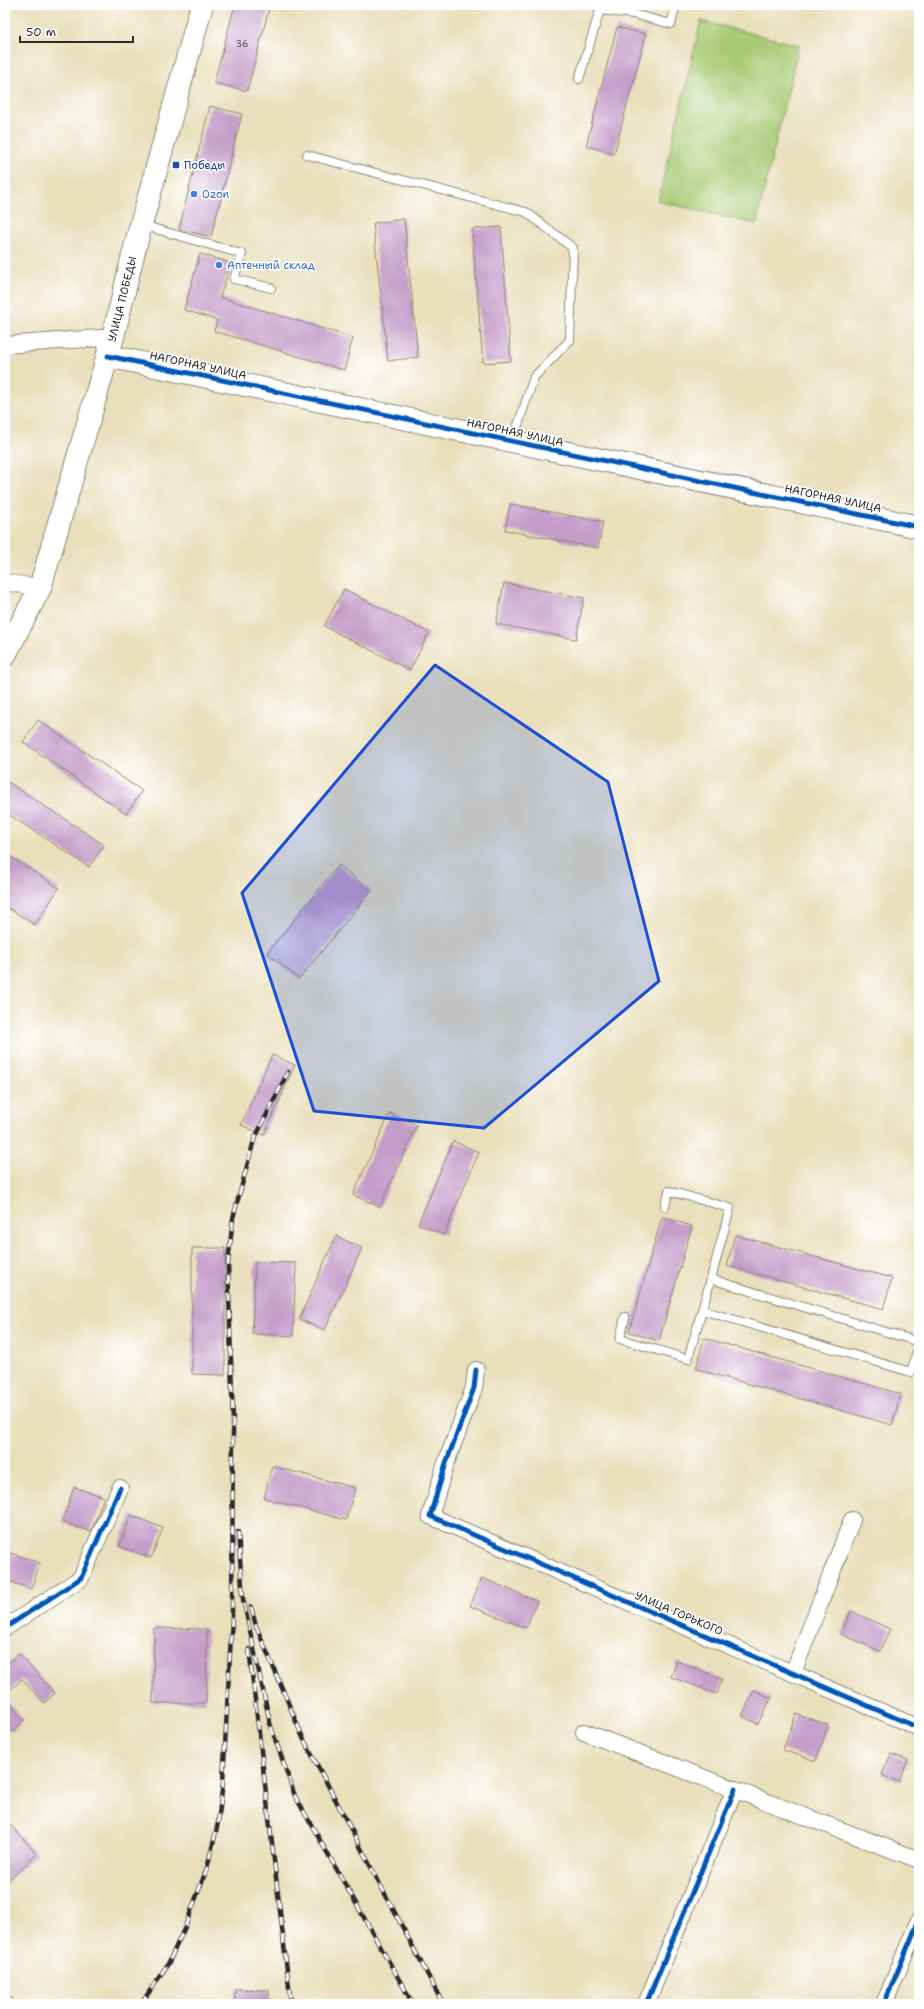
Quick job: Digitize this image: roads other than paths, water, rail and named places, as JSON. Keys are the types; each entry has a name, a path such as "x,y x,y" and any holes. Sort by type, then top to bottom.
{"street":[{"name":"УЛИЦА ПОБЕДЫ","path":"5,655 40,588 110,347 141,224 202,5"},
{"name":"НАГОРНАЯ УЛИЦА","path":"5,345 110,347 513,441 919,527"},
{"path":"5,582 40,588"},
{"name":"УЛИЦА ГОРЬКОГО","path":"476,1370 474,1388 446,1463 430,1516 919,1728"},
{"path":"5,1628 81,1578 120,1488"},
{"path":"793,1673 852,1520"},
{"path":"584,1732 919,1860"},
{"path":"646,2004 735,1789"},
{"path":"884,2004 919,1920"}],"lane":[{"path":"579,78 600,10 633,14 671,24 676,5"},
{"path":"307,155 526,212 573,248 570,340 534,377 513,441"},
{"path":"141,224 242,254 234,279 271,288"},
{"path":"626,1317 620,1339 688,1359 730,1208 669,1191 665,1206"},
{"path":"702,1310 911,1372 919,1344 711,1279"},
{"path":"5,1998 11,2004"}],"railway":[{"path":"141,2004 168,1964 185,1927 207,1868 218,1823 223,1782 232,1617 233,1422 228,1263 233,1218 254,1140 288,1072"},
{"path":"238,1532 243,1599 271,1727 295,1796 413,2004"},
{"path":"251,1607 256,1626 303,1738 443,2004"},
{"path":"249,1649 291,2004"}],"place":[{"name":"Победы","path":"176,165"},
{"name":"Ozon","path":"194,194"},
{"name":"Аптечный склад","path":"219,265"}]}
